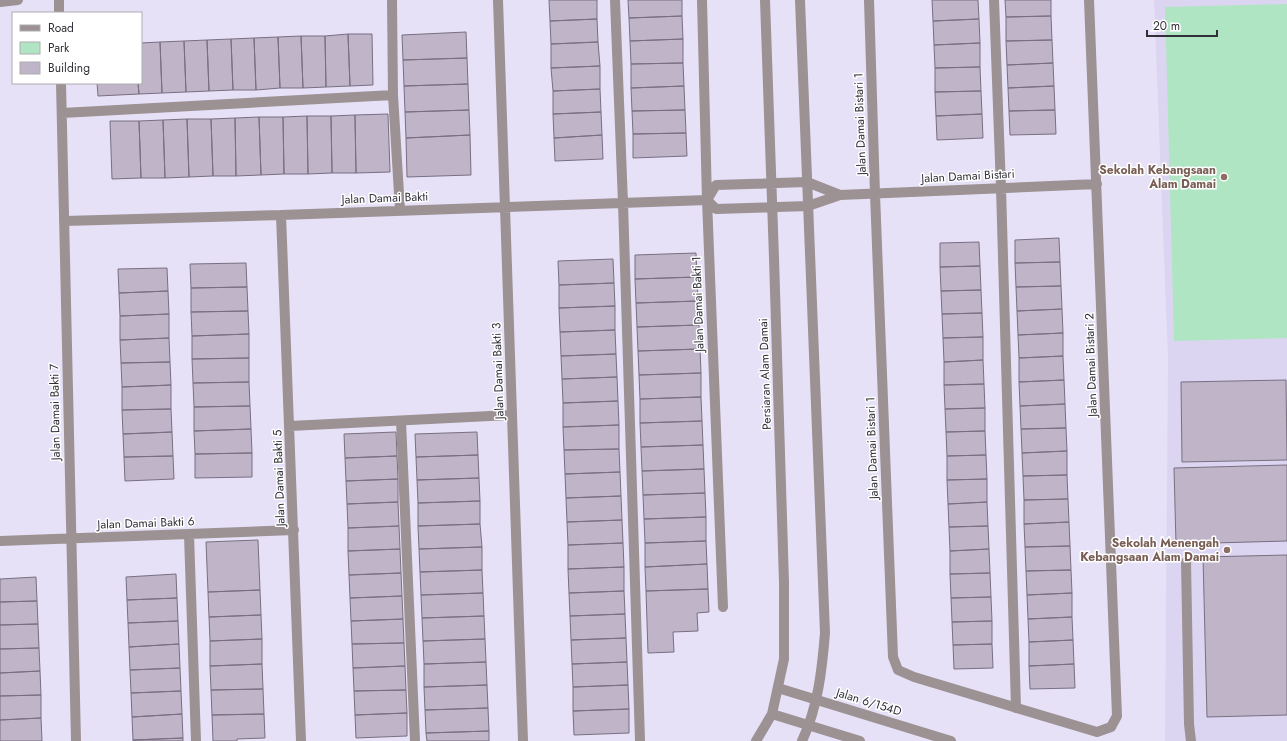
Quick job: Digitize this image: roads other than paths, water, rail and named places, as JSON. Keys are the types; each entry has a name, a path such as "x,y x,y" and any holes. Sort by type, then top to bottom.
{"street":[{"path":"0,2 18,0"},
{"path":"59,0 59,12"},
{"path":"392,0 393,95 400,210"},
{"name":"Jalan Damai Bakti 3","path":"498,0 523,741"},
{"path":"615,0 640,741"},
{"name":"Jalan Damai Bakti 1","path":"702,0 707,200 723,607"},
{"name":"Persiaran Alam Damai","path":"756,741 772,714 784,660 784,583 765,0"},
{"path":"800,0 825,633 821,679 810,725 802,741"},
{"name":"Jalan Damai Bistari 1","path":"869,0 893,657 898,670 914,677 1097,732 1111,727"},
{"path":"994,0 1016,708"},
{"name":"Jalan Damai Bistari 2","path":"1089,0 1117,716 1111,727"},
{"name":"Jalan Damai Bakti 7","path":"61,84 76,741"},
{"path":"62,113 393,95"},
{"path":"707,200 716,186 807,182"},
{"name":"Jalan Damai Bistari","path":"807,182 840,195"},
{"name":"Jalan Damai Bistari","path":"772,207 808,206 840,195 1097,184"},
{"name":"Jalan Damai Bakti","path":"64,221 707,200 716,208 772,207"},
{"name":"Jalan Damai Bakti 5","path":"281,215 301,741"},
{"path":"290,426 512,415"},
{"path":"401,421 415,741"},
{"name":"Jalan Damai Bakti 6","path":"0,542 294,530"},
{"path":"189,535 196,741"},
{"path":"1186,562 1189,724 1191,741"},
{"path":"821,679 824,692 831,704"},
{"name":"Jalan 6/154D","path":"778,688 951,741"},
{"path":"772,714 860,741"},
{"path":"802,741 818,733 831,731"}],"place":[{"name":"Sekolah Kebangsaan Alam Damai","path":"1224,177"},
{"name":"Sekolah Menengah Kebangsaan Alam Damai","path":"1227,550"}]}
